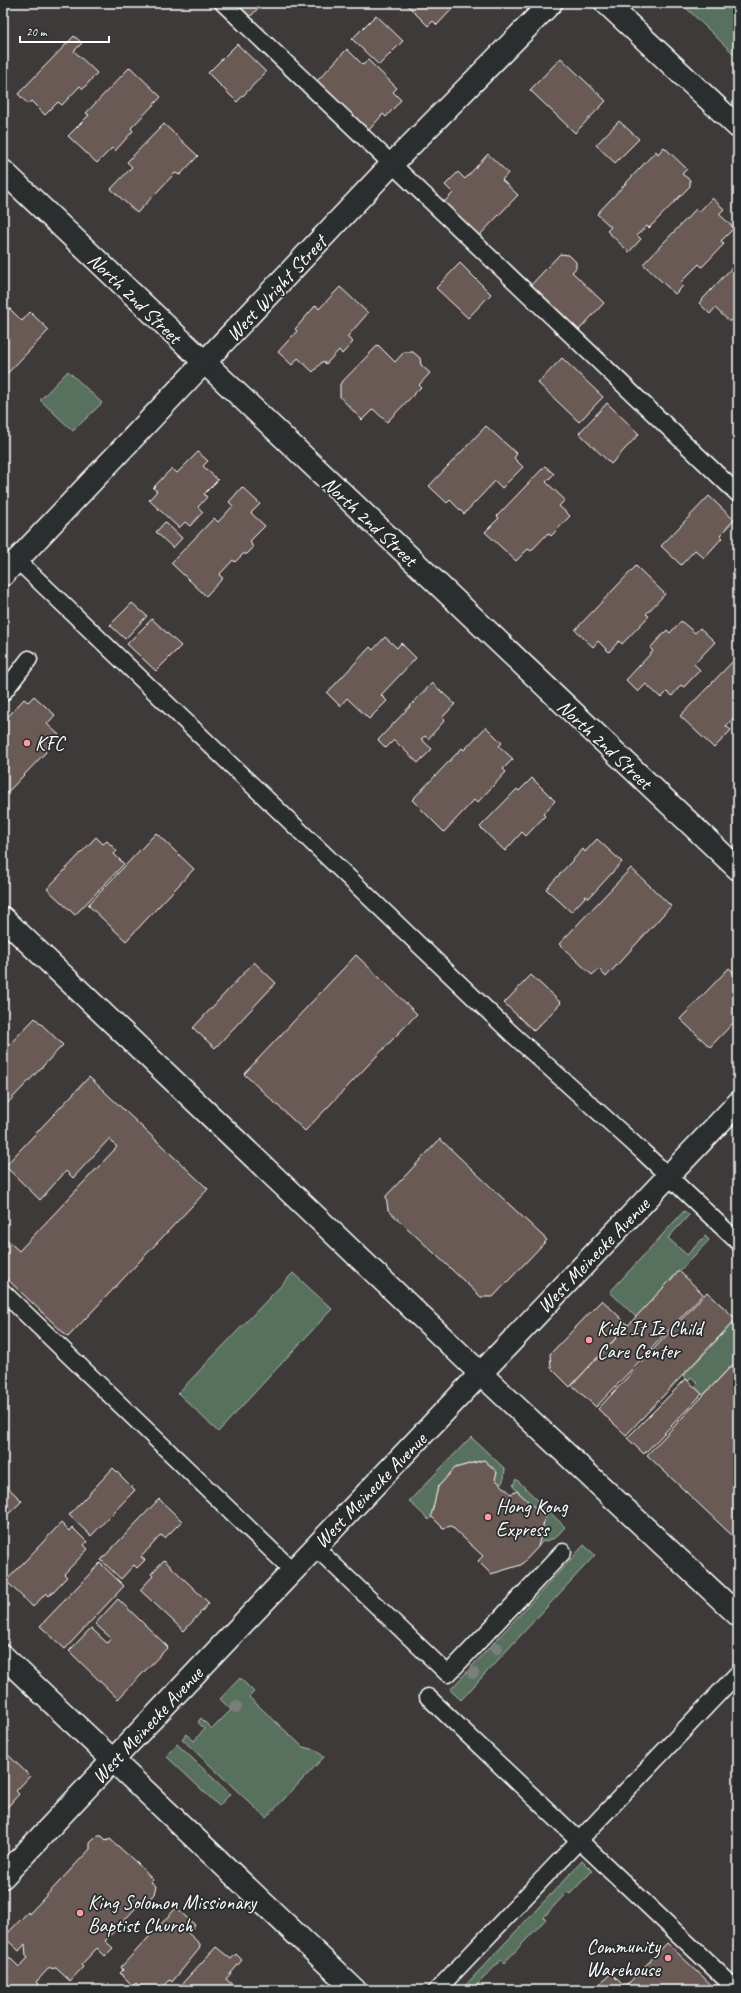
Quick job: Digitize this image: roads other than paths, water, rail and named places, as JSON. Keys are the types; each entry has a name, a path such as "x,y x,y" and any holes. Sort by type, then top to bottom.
{"street":[{"name":"West Wright Street","path":"10,568 392,164 551,3"},
{"path":"606,3 738,127"},
{"name":"North 2nd Street","path":"3,171 204,364 738,870"},
{"path":"3,918 481,1374 738,1615"},
{"name":"West Meinecke Avenue","path":"3,1877 738,1103"},
{"path":"3,1656 355,1990"}],"lane":[{"path":"223,3 738,494"},
{"path":"10,568 738,1242"},
{"path":"3,693 29,659"},
{"path":"3,1292 293,1571"},
{"path":"315,1547 448,1674 563,1552"},
{"path":"437,1990 738,1673"},
{"path":"428,1697 736,1990"}],"place":[{"name":"KFC","path":"27,743"},
{"name":"Kidz It Iz Child Care Center","path":"589,1340"},
{"name":"Hong Kong Express","path":"488,1517"},
{"name":"King Solomon Missionary Baptist Church","path":"80,1913"},
{"name":"Community Warehouse","path":"668,1958"}]}
